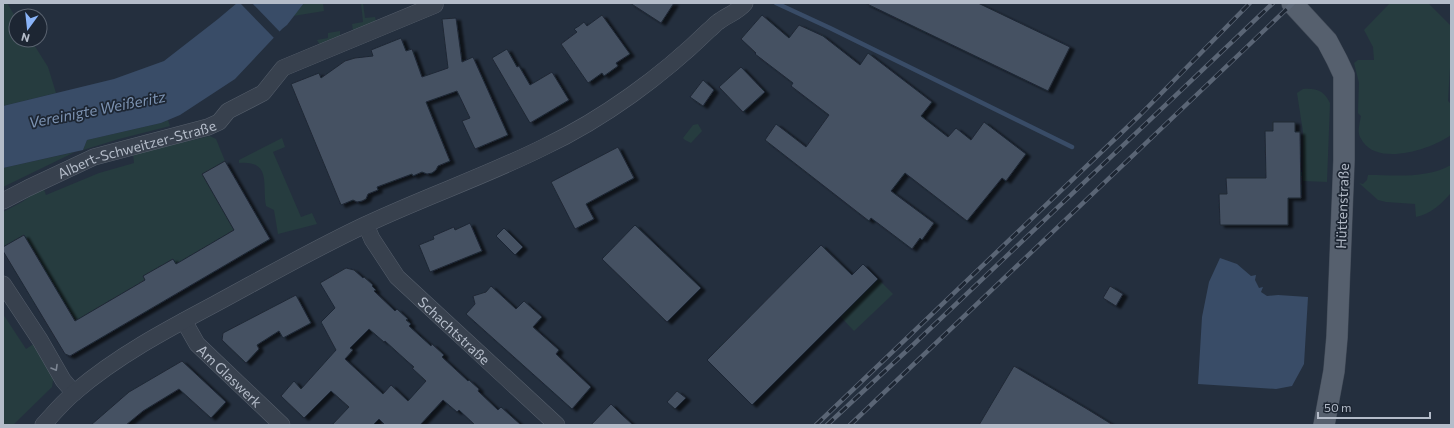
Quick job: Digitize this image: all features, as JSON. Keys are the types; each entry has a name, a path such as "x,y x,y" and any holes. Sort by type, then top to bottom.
{"main road":[{"name":"Hüttenstraße","path":"1292,3 1327,41 1344,75 1344,160 1337,337 1334,371 1325,422"}],"street":[{"path":"718,21 726,3"},
{"path":"43,425 74,393 122,357 184,321 298,259 366,225 512,163 580,128 610,109 667,68 686,53 718,21 740,9 745,3"},
{"name":"Albert-Schweitzer-Straße","path":"3,202 28,188 94,157 208,127 219,122 228,111 263,93 283,68 435,5"},
{"name":"Schachtstraße","path":"366,225 375,245 397,277 554,424"},
{"path":"3,284 40,340 63,380 74,393"},
{"name":"Am Glaswerk","path":"184,321 197,344 282,425"}],"green space":[{"path":"3,3 7,3 10,8 8,8 8,48 36,48 48,67 56,93 3,106"},
{"path":"304,3 323,3 324,11 293,16"},
{"path":"361,3 363,3 365,18 375,17 376,21 353,31 352,24 363,22"},
{"path":"1390,3 1428,3 1451,26 1448,101 1451,104 1451,135 1419,150 1393,154 1381,153 1371,149 1359,136 1361,116 1358,113 1359,83 1354,63 1358,60 1374,60 1373,47 1364,30"},
{"path":"340,31 340,37 320,45 317,40 328,38 328,33"},
{"path":"1303,89 1320,91 1330,103 1327,182 1303,181 1303,132 1297,93"},
{"path":"168,120 170,126 83,150 87,140 161,123"},
{"path":"698,124 702,131 691,143 685,140 683,138 693,125"},
{"path":"210,136 216,139 225,161 202,174 234,230 176,264 173,259 143,276 145,280 75,321 24,235 3,247 3,212 22,202 43,187 46,195 99,173 134,163 133,154"},
{"path":"282,138 285,147 273,152 301,217 312,213 317,224 278,234 274,210 266,206 264,182 261,170 257,166 249,163 239,163 239,160"},
{"path":"75,152 3,187 3,168"},
{"path":"1451,165 1451,193 1431,211 1416,217 1415,204 1378,200 1359,183 1363,184 1367,180 1368,175 1400,176 1421,174"},
{"path":"878,279 893,294 854,331 840,316"},
{"path":"3,314 26,349 35,343 54,374 52,387 13,425 3,425"}],"water":[{"name":"Vereinigte Weißeritz","path":"237,3 304,3 287,25 235,79 180,115 161,123 87,140 83,150 3,168 3,106 114,79 164,61"},
{"path":"1220,258 1237,264 1251,276 1256,275 1255,280 1259,288 1263,287 1261,292 1267,296 1278,295 1308,297 1304,364 1292,386 1276,389 1198,384 1202,317 1209,282"}],"pier":[{"path":"240,3 252,3 281,33 275,39"}],"building":[{"path":"630,3 674,3 661,23"},
{"path":"865,3 978,3 1070,47 1048,91"},
{"path":"602,15 630,54 616,63 618,66 604,76 602,73 588,83 561,44 577,32 574,29 584,22 587,26"},
{"path":"762,15 789,38 799,25 823,36 860,65 868,53 932,102 921,116 948,137 956,128 971,140 984,122 1026,154 1006,181 1002,178 967,221 905,173 891,191 934,223 922,240 920,238 912,249 871,218 869,221 765,140 776,124 806,147 829,115 791,86 793,83 755,54 756,53 741,39"},
{"path":"456,18 462,62 473,57 508,135 475,149 462,121 470,118 457,91 426,102 450,161 438,166 432,173 427,174 422,172 413,176 412,174 377,187 378,190 368,194 366,199 362,201 357,202 353,200 341,205 291,84 319,73 321,78 345,61 373,56 371,50 401,38 406,51 412,49 422,77 448,68 442,19"},
{"path":"507,49 517,67 519,66 530,85 552,72 569,100 530,123 492,58"},
{"path":"741,67 765,92 743,112 719,87"},
{"path":"703,80 714,90 703,106 690,97"},
{"path":"1273,122 1295,122 1295,132 1300,132 1301,198 1288,198 1288,225 1220,225 1219,194 1227,194 1226,178 1266,178 1265,131 1273,131"},
{"path":"618,147 634,178 586,204 594,219 575,229 551,182"},
{"path":"225,161 270,239 70,356 65,354 3,251 3,247 24,235 75,321 145,280 143,276 173,259 176,264 234,230 202,174"},
{"path":"470,223 482,251 430,272 419,245 434,239 433,236 454,227 455,230"},
{"path":"635,225 701,288 667,322 602,259"},
{"path":"504,228 523,247 515,255 496,236"},
{"path":"821,245 852,275 863,264 878,279 752,405 707,360"},
{"path":"346,268 354,270 363,278 364,277 373,285 372,286 376,290 374,291 395,311 397,309 408,319 406,320 411,324 409,326 431,346 432,344 444,355 442,357 479,389 478,391 498,410 501,407 521,425 475,425 459,410 457,412 443,400 420,425 385,425 379,419 373,425 332,425 349,407 331,391 304,418 281,396 294,381 301,389 336,350 321,322 335,308 320,283","holes":["369,329 384,342 385,341 414,367 412,368 426,381 408,401 391,385 383,394 345,359 353,350 350,348"]},
{"path":"491,286 516,309 524,301 542,317 533,327 559,350 556,354 591,387 572,409 466,314 475,304 473,296 486,292"},
{"path":"1110,286 1123,294 1116,306 1103,298"},
{"path":"296,295 311,323 283,338 279,331 257,345 259,349 246,363 222,340 223,333"},
{"path":"182,361 226,402 211,418 179,389 143,411 126,425 91,425 129,392"},
{"path":"1014,366 1087,409 1113,425 979,425"},
{"path":"677,391 686,398 675,409 667,402"},
{"path":"611,404 621,414 633,425 591,425"}],"waterway":[{"path":"776,3 1072,147"}],"railway":[{"path":"816,425 1140,115 1250,3"},
{"path":"827,425 1273,3"},
{"path":"850,425 1293,3"}]}
